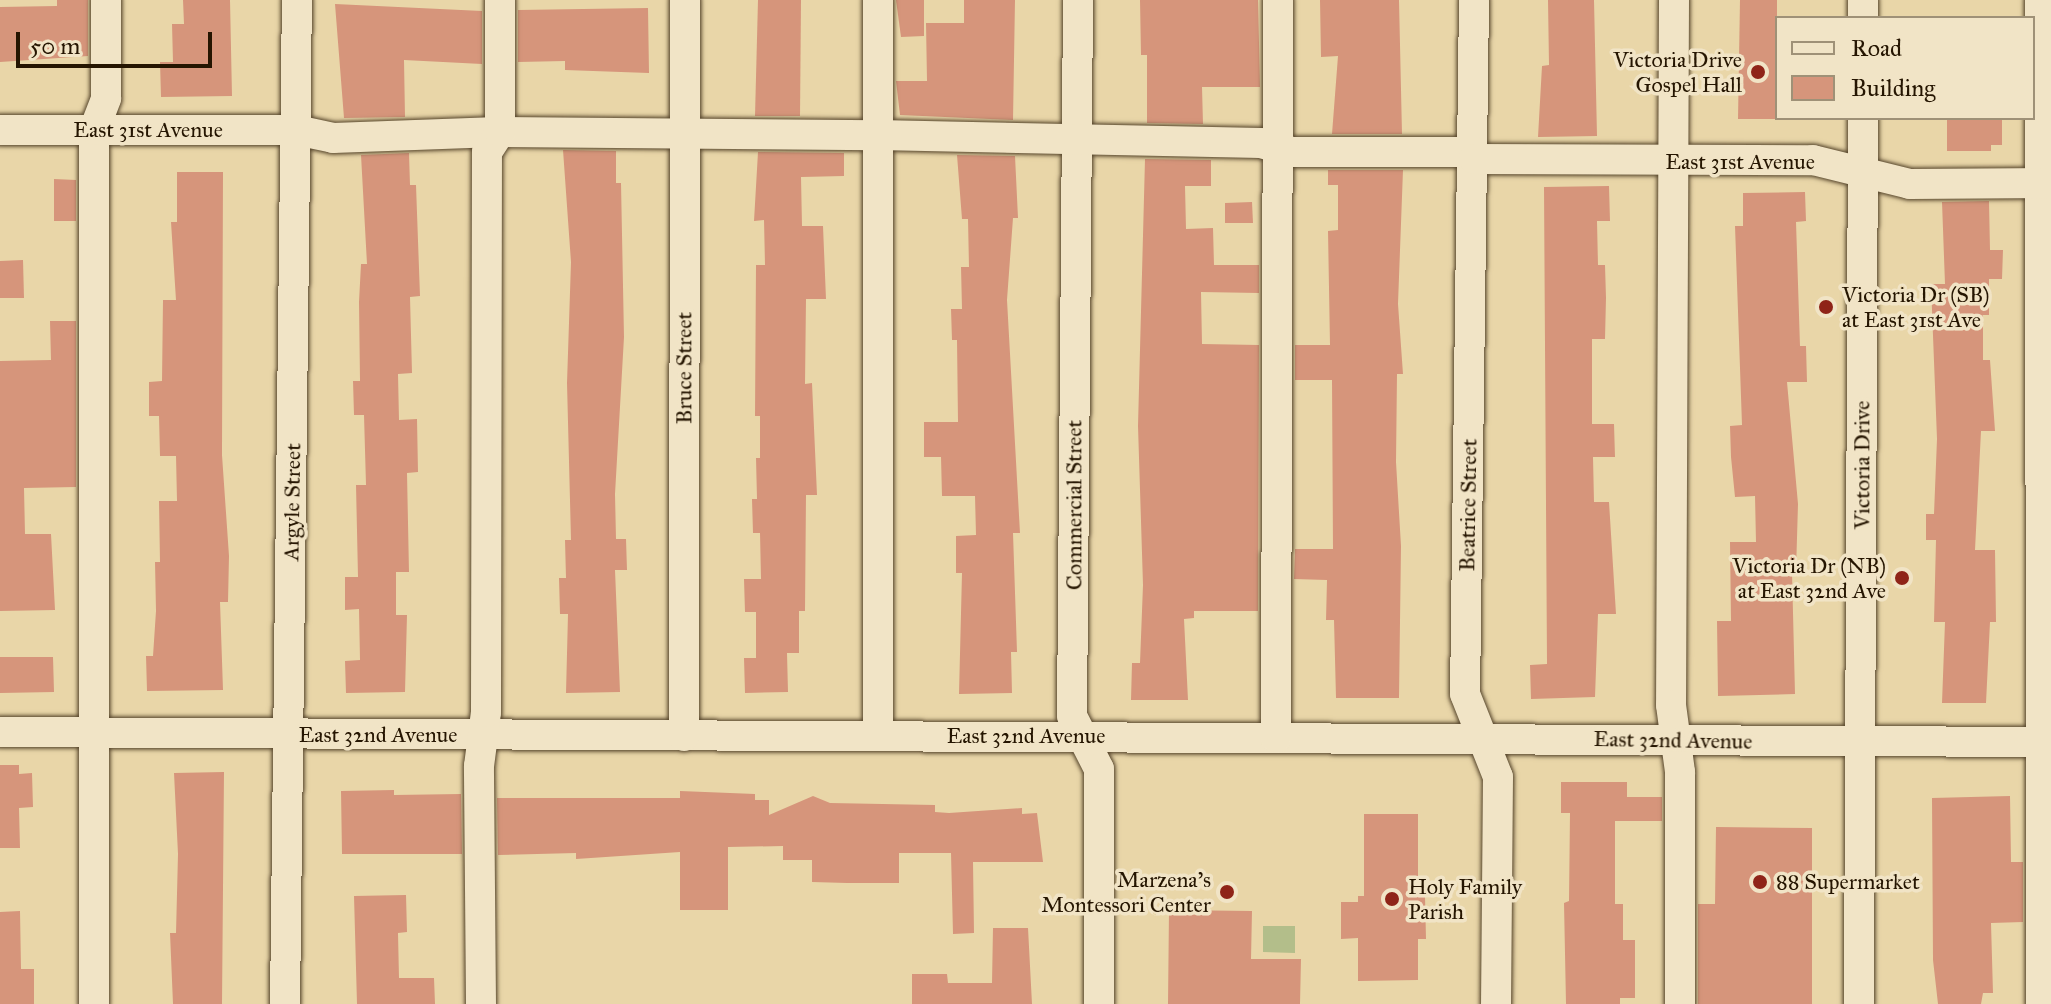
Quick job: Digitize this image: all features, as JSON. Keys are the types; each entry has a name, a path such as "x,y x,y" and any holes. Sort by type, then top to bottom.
{"street":[{"path":"94,1004 90,733 94,130 106,98 106,0"},
{"name":"Argyle Street","path":"285,1004 297,0"},
{"path":"481,1004 487,152 500,132 500,0"},
{"name":"Bruce Street","path":"684,736 685,0"},
{"path":"878,0 878,736"},
{"name":"Commercial Street","path":"1078,0 1072,716 1099,769 1099,1004"},
{"path":"1276,738 1278,0"},
{"name":"Beatrice Street","path":"1474,0 1465,694 1498,777 1496,1004"},
{"path":"1674,0 1671,705 1680,772 1680,1004"},
{"path":"2040,0 2046,183 2047,742 2046,923 2041,1004"},
{"name":"Victoria Drive","path":"1859,1004 1863,120"},
{"name":"East 31st Avenue","path":"0,130 296,130 333,138 500,132 1077,140 1474,156 1673,161 1813,160 1910,184 2046,183"},
{"name":"East 32nd Avenue","path":"0,732 2047,742"}],"green space":[{"path":"1263,926 1295,926 1295,953 1263,952"}],"building":[{"path":"57,0 88,0 88,56 0,62 0,7 57,6"},
{"path":"183,0 230,0 232,96 161,97 160,62 173,62 172,24 184,24"},
{"path":"758,0 801,0 800,116 755,116"},
{"path":"896,0 924,0 924,36 901,37"},
{"path":"964,0 1015,0 1013,120 900,115 896,81 927,81 926,23 964,23"},
{"path":"1140,0 1258,0 1260,87 1202,87 1203,124 1147,123 1147,55 1141,55"},
{"path":"1320,0 1399,0 1402,134 1332,134 1338,56 1321,57"},
{"path":"1548,0 1594,0 1597,136 1538,137 1542,66 1549,65"},
{"name":"Victoria Drive Gospel Hall","path":"1740,0 1777,0 1775,119 1738,119"},
{"path":"335,4 482,11 482,64 404,60 405,117 344,118"},
{"path":"648,8 649,73 565,70 565,61 518,62 518,10"},
{"path":"1947,120 2002,120 2002,145 1991,145 1991,151 1947,151"},
{"path":"563,150 616,151 616,183 621,183 624,337 615,494 616,539 626,539 627,570 615,570 620,692 566,693 568,614 560,614 559,578 566,578 565,540 571,540 567,383 571,262"},
{"path":"758,152 844,153 844,176 801,177 802,226 823,226 826,299 806,299 805,384 812,383 817,495 806,495 805,611 799,611 799,653 787,653 788,692 745,693 744,658 756,658 756,612 745,612 744,579 761,579 760,533 753,533 752,499 757,499 756,458 760,458 760,416 755,416 756,265 765,265 764,220 754,221"},
{"path":"409,153 410,185 416,185 420,296 410,297 412,373 398,374 399,420 417,419 418,472 407,473 409,572 396,572 396,615 407,615 405,692 346,693 345,661 360,660 359,609 345,610 345,577 358,577 356,485 366,485 364,415 354,415 353,381 360,381 361,264 367,264 361,155"},
{"path":"957,155 1015,156 1018,218 1013,218 1007,300 1020,533 1013,533 1017,652 1011,652 1012,693 959,694 962,573 956,573 956,536 976,535 975,496 942,496 941,457 924,457 924,422 958,422 957,340 952,340 951,309 962,309 961,267 969,267 968,219 962,219"},
{"path":"1145,159 1211,160 1211,186 1185,186 1186,229 1213,228 1214,265 1259,265 1259,293 1201,292 1202,344 1259,345 1258,611 1194,611 1194,618 1184,619 1188,700 1131,700 1132,663 1140,663 1143,585 1138,426"},
{"path":"1328,170 1403,170 1398,304 1403,374 1397,374 1396,462 1401,546 1399,698 1336,698 1334,620 1326,620 1327,580 1294,579 1295,549 1333,549 1332,380 1295,380 1295,345 1330,345 1328,231 1338,230 1338,185 1328,185"},
{"path":"177,172 223,172 222,455 229,556 228,602 220,602 223,690 147,691 146,656 153,656 156,611 155,562 160,562 159,501 177,501 176,456 160,456 159,416 149,416 149,382 162,381 163,300 176,300 171,222 177,222"},
{"path":"54,179 76,180 76,221 54,221"},
{"path":"1609,186 1610,221 1597,221 1598,265 1605,265 1605,339 1592,339 1592,424 1614,424 1615,457 1593,457 1594,502 1609,502 1616,614 1598,614 1595,697 1531,699 1530,665 1547,664 1544,187"},
{"path":"1805,192 1806,221 1796,222 1800,346 1806,346 1807,382 1787,382 1798,504 1796,572 1792,572 1795,694 1718,696 1717,621 1731,621 1730,542 1756,542 1755,496 1735,497 1731,457 1730,426 1742,425 1735,226 1743,226 1743,193"},
{"path":"1989,201 1990,250 2003,250 2002,279 1989,279 1989,315 1983,315 1983,360 1990,360 1995,431 1981,431 1975,550 1995,550 1996,622 1990,622 1986,703 1942,703 1945,622 1934,622 1936,540 1926,540 1926,514 1934,514 1937,439 1931,284 1945,284 1942,202"},
{"path":"1252,202 1253,223 1225,223 1225,203"},
{"path":"23,260 24,298 0,298 0,261"},
{"path":"50,321 76,321 76,487 24,488 25,534 51,534 55,610 0,611 0,361 51,360"},
{"path":"0,657 53,657 54,692 0,693"},
{"path":"0,765 19,765 19,774 32,773 33,807 19,808 20,848 0,848"},
{"path":"224,772 222,1004 173,1004 170,933 176,933 178,854 174,773"},
{"path":"1561,782 1627,782 1627,797 1662,797 1662,821 1615,821 1615,904 1623,904 1623,940 1635,940 1635,998 1620,998 1620,1004 1566,1004 1564,903 1569,901 1570,813 1561,813"},
{"path":"394,790 394,795 461,794 462,854 342,854 341,791"},
{"path":"680,791 755,794 755,800 769,800 769,815 813,796 830,803 935,805 935,812 949,813 1022,808 1022,814 1037,813 1043,862 973,862 974,933 953,934 951,853 899,853 899,883 847,883 812,882 812,860 783,860 783,846 728,847 728,910 680,910 680,852 576,859 576,853 498,855 497,798 680,798"},
{"path":"2010,796 2011,862 2023,862 2023,922 1991,923 1993,993 1983,993 1981,1004 1938,1004 1933,960 1932,798"},
{"name":"Holy Family Parish","path":"1364,814 1418,814 1418,897 1425,896 1426,939 1418,939 1418,980 1358,981 1358,938 1341,939 1341,902 1358,902 1358,896 1364,896"},
{"path":"1716,827 1812,828 1812,1004 1698,1004 1698,904 1715,904"},
{"path":"406,895 407,932 398,933 399,978 434,978 435,1004 357,1004 354,896"},
{"path":"1169,910 1252,911 1251,959 1301,959 1300,1004 1168,1004"},
{"path":"20,911 21,969 34,969 34,1004 0,1004 0,912"},
{"path":"993,928 1028,928 1032,1004 912,1004 912,974 947,974 948,983 992,983"}],"place":[{"name":"Victoria Drive Gospel Hall","path":"1758,72"},
{"name":"Victoria Dr (SB) at East 31st Ave","path":"1826,307"},
{"name":"Victoria Dr (NB) at East 32nd Ave","path":"1902,578"},
{"name":"88 Supermarket","path":"1760,882"},
{"name":"Marzena's Montessori Center","path":"1227,892"},
{"name":"Holy Family Parish","path":"1392,899"}]}
